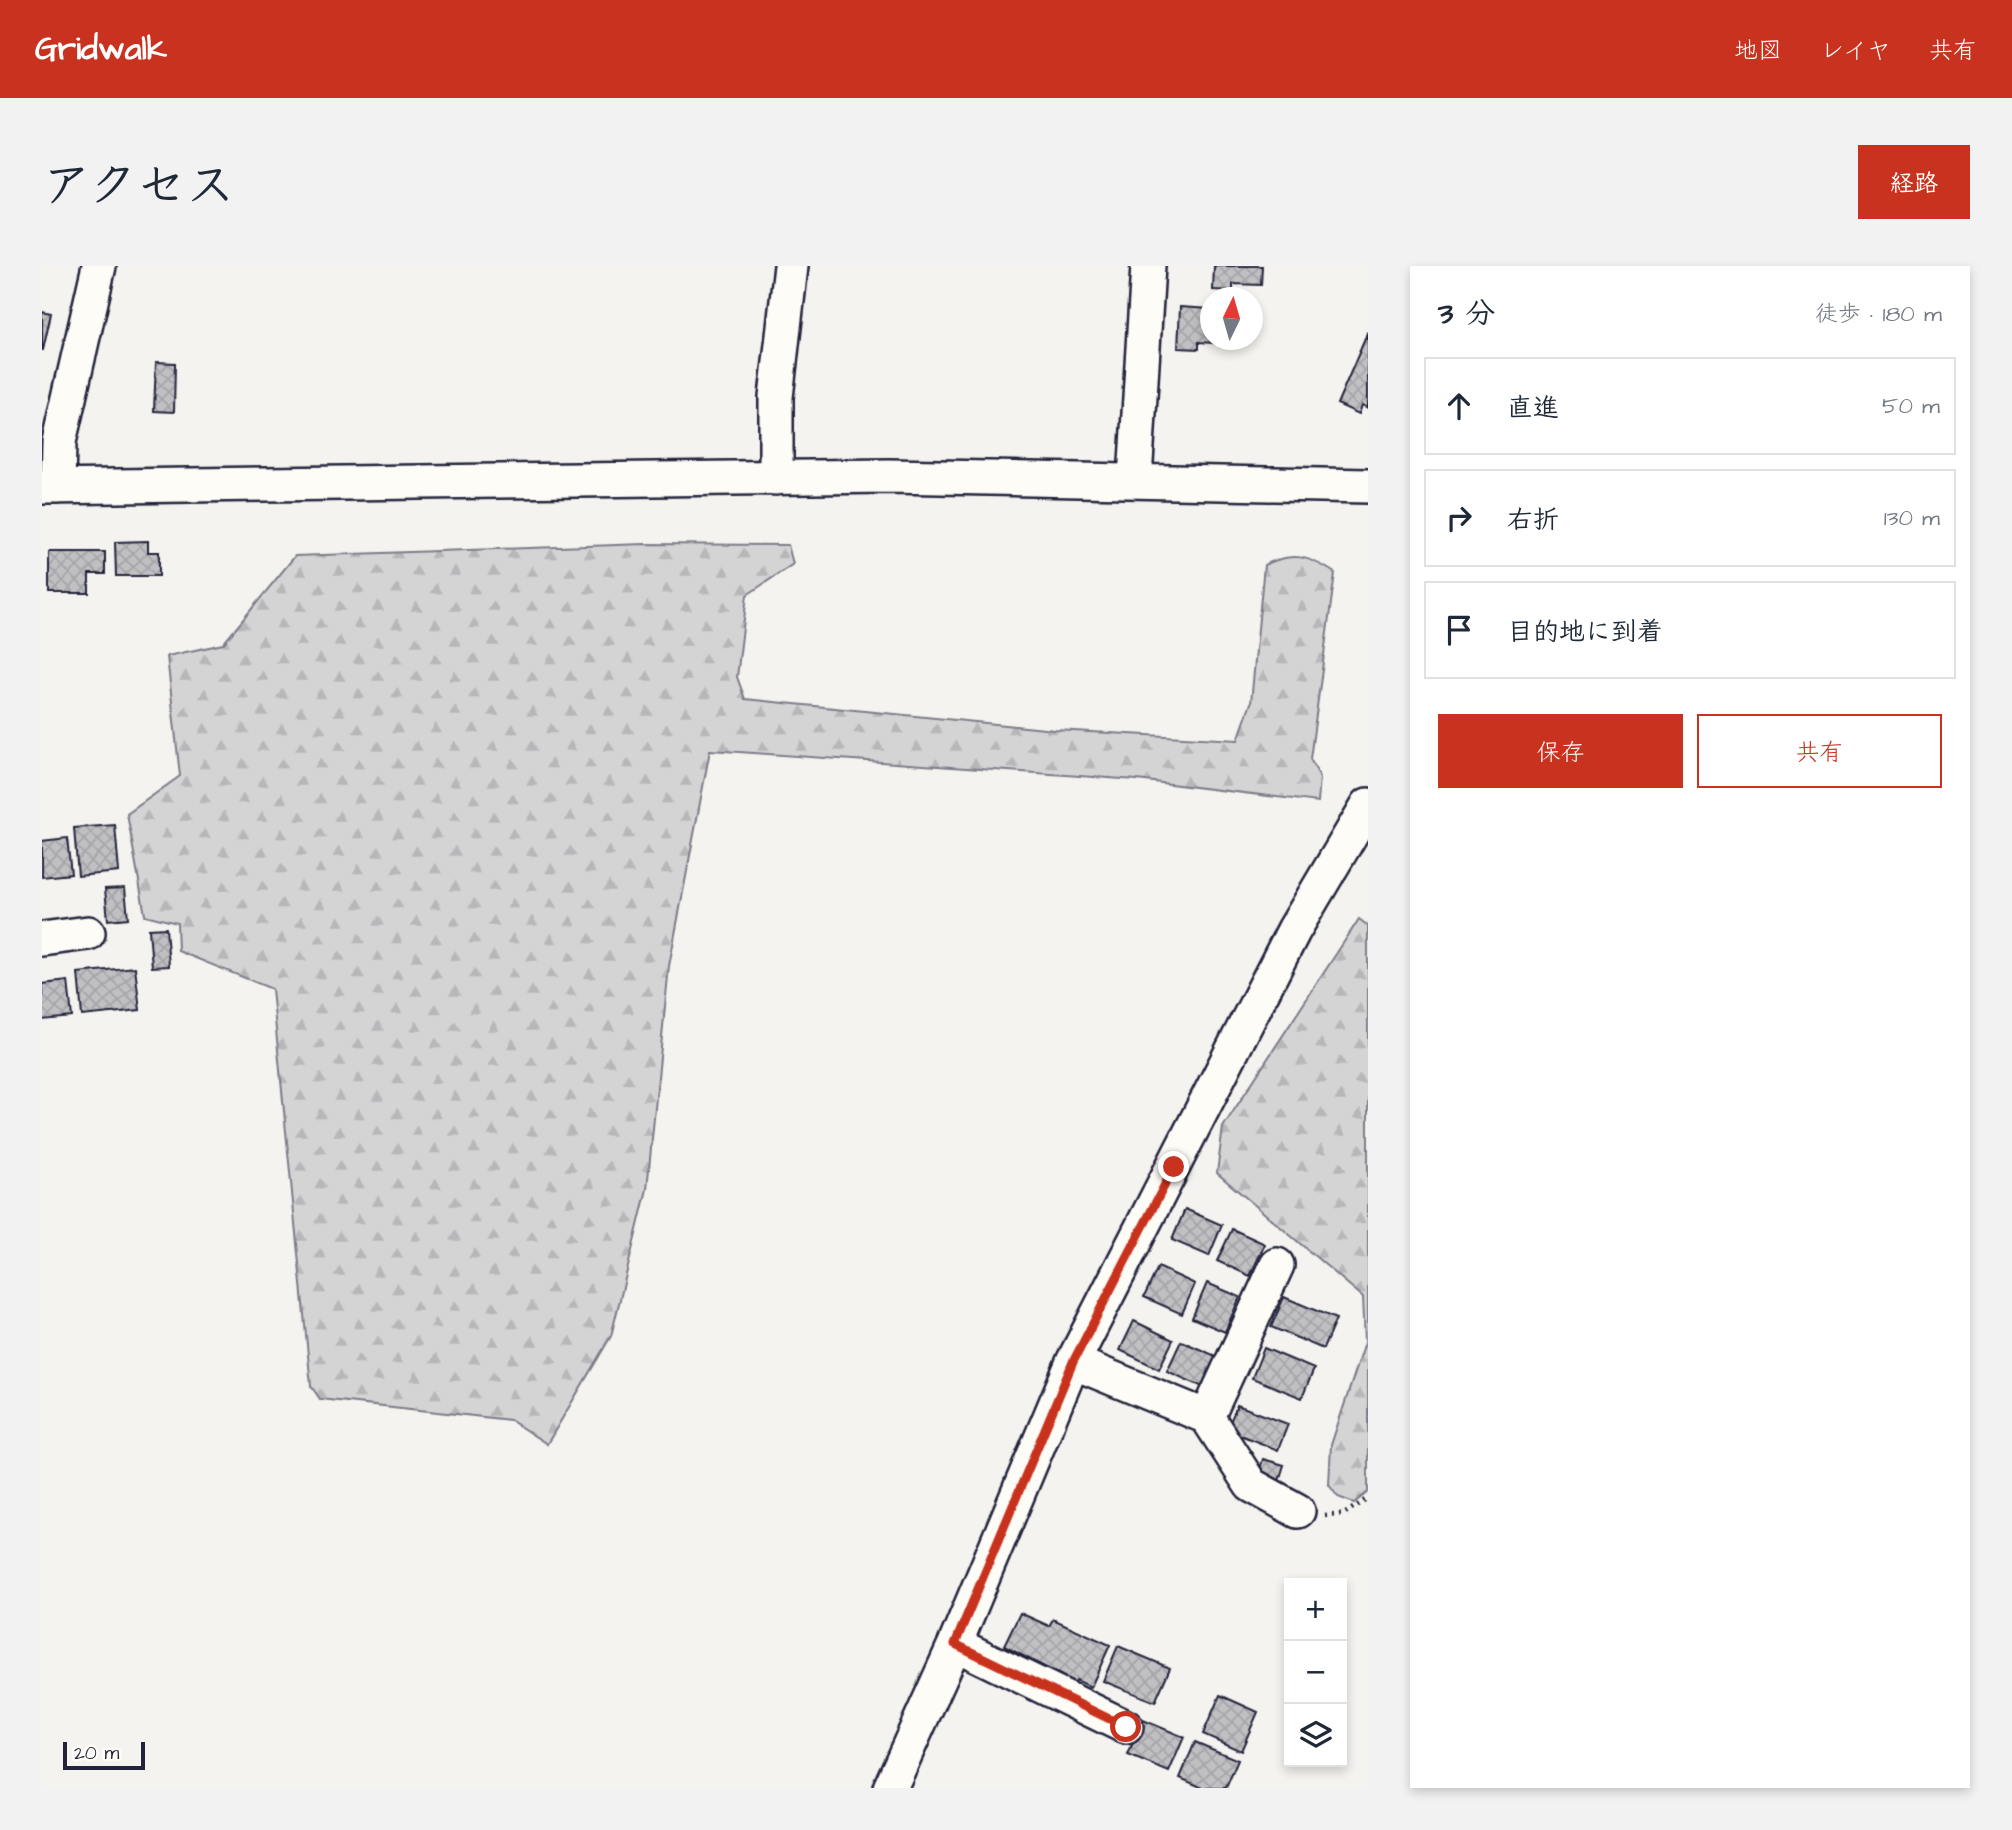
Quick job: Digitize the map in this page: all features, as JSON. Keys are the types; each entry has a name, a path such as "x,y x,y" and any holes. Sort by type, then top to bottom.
{"street":[{"path":"99,266 50,487 776,478 1135,479 1368,486"},
{"path":"776,478 776,397 791,266"},
{"path":"1135,479 1148,266"},
{"path":"890,1788 955,1644 1073,1362 1294,930 1368,805"},
{"path":"42,939 88,933"},
{"path":"1207,1417 1277,1265"},
{"path":"1073,1362 1207,1417 1251,1485 1298,1511"},
{"path":"955,1644 1126,1727"}],"path":[{"path":"1298,1511 1319,1517 1344,1514 1368,1498"}],"green space":[{"path":"645,544 788,545 793,564 747,595 737,677 745,699 1055,730 1238,740 1251,703 1264,565 1284,558 1309,559 1335,573 1310,759 1320,777 1318,802 1137,780 710,750 669,966 647,1189 611,1336 547,1444 510,1420 320,1399 311,1386 272,989 178,951 177,923 145,915 127,814 180,776 167,656 223,644 295,556"},
{"path":"1359,919 1368,926 1368,1492 1354,1503 1338,1497 1329,1485 1331,1445 1365,1342 1363,1297 1217,1173 1223,1127"}],"building":[{"path":"1214,266 1262,266 1261,285 1233,284 1233,287 1213,287"},
{"path":"1180,307 1200,308 1199,349 1178,348"},
{"path":"42,312 51,314 43,350 42,350"},
{"path":"1368,332 1368,408 1362,405 1359,414 1337,404"},
{"path":"156,362 175,363 174,412 154,411"},
{"path":"148,541 148,552 159,552 159,576 116,576 115,542"},
{"path":"49,552 105,552 105,574 89,574 89,593 49,593"},
{"path":"115,825 119,872 78,876 74,828"},
{"path":"67,838 71,874 42,877 42,841"},
{"path":"125,888 128,918 108,920 105,889"},
{"path":"166,928 169,966 152,967 149,929"},
{"path":"135,967 140,1010 82,1016 78,973"},
{"path":"68,981 72,1017 42,1020 42,984"},
{"path":"1185,1209 1222,1225 1209,1256 1172,1240"},
{"path":"1232,1229 1265,1244 1250,1276 1217,1261"},
{"path":"1158,1267 1195,1284 1182,1314 1144,1297"},
{"path":"1207,1283 1240,1297 1225,1332 1192,1318"},
{"path":"1284,1297 1336,1319 1323,1349 1271,1327"},
{"path":"1134,1321 1173,1340 1159,1369 1120,1350"},
{"path":"1181,1341 1218,1357 1205,1388 1167,1371"},
{"path":"1264,1348 1314,1369 1302,1398 1252,1378"},
{"path":"1237,1405 1288,1424 1278,1450 1227,1430"},
{"path":"1263,1459 1284,1465 1278,1484 1257,1478"},
{"path":"1020,1613 1049,1626 1053,1619 1110,1645 1091,1687 1076,1680 1070,1693 1057,1687 1062,1676 1004,1646"},
{"path":"1118,1646 1170,1668 1155,1702 1103,1681"},
{"path":"1220,1695 1258,1712 1241,1751 1203,1734"},
{"path":"1143,1720 1184,1737 1169,1772 1128,1755"},
{"path":"1195,1742 1238,1760 1226,1788 1203,1788 1180,1778"}],"route":[{"path":"1126,1727 955,1644 1073,1362 1174,1167"}]}
